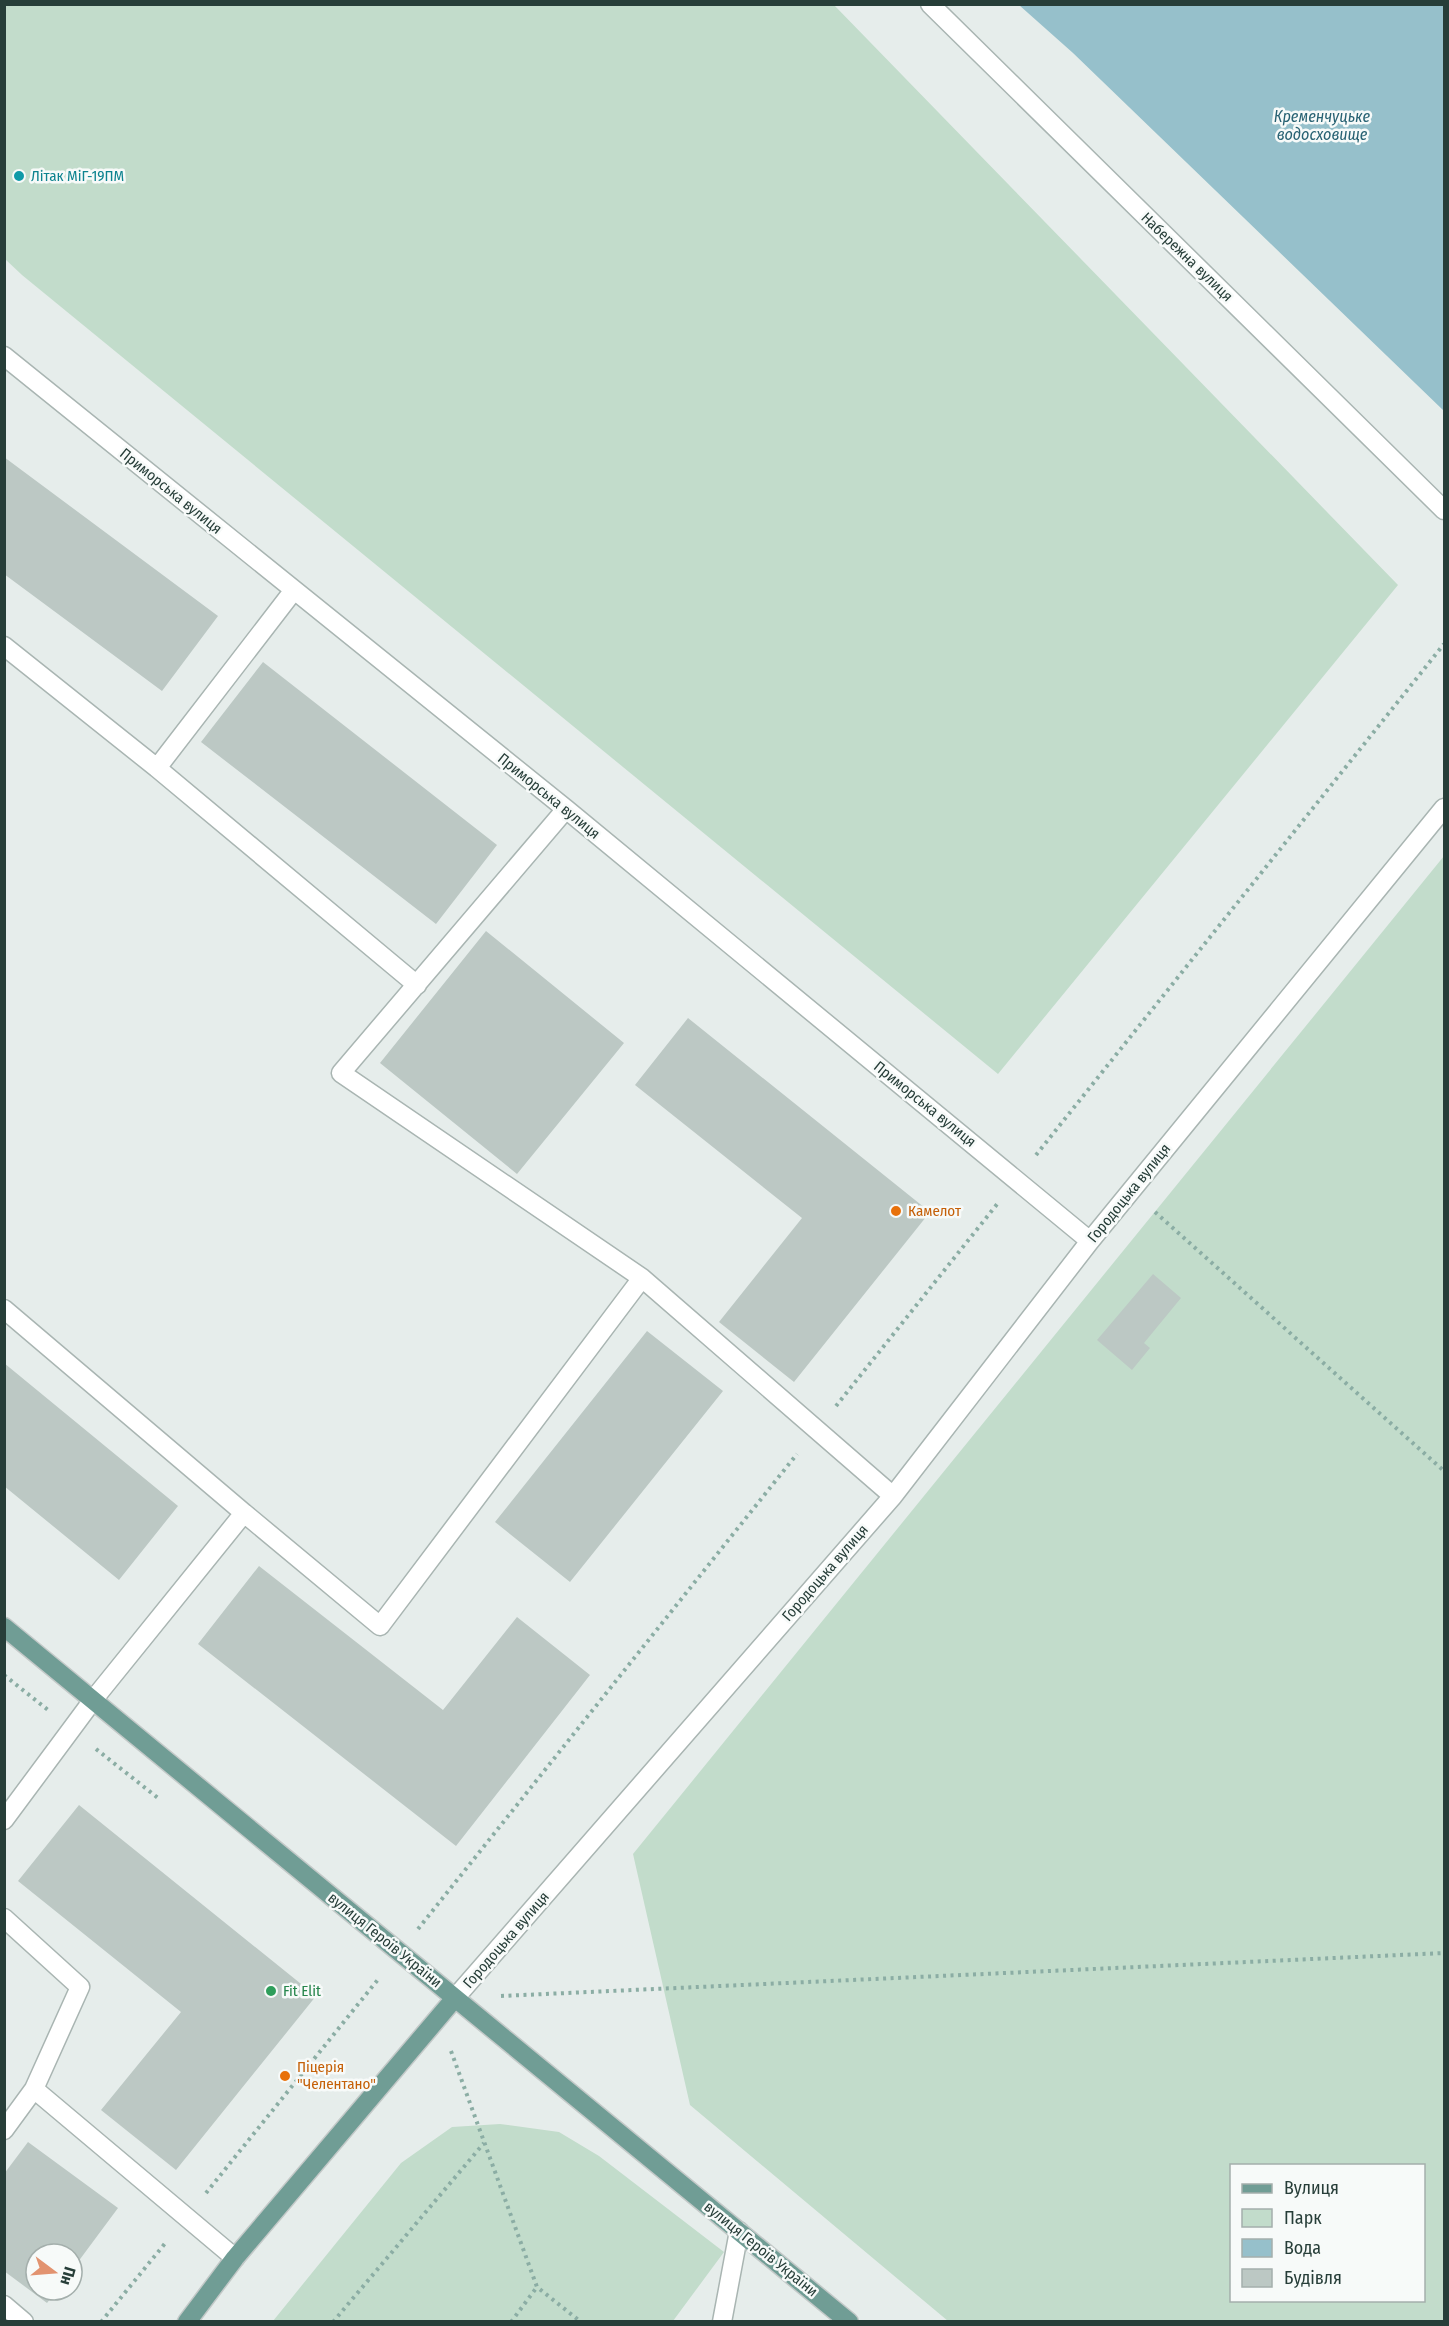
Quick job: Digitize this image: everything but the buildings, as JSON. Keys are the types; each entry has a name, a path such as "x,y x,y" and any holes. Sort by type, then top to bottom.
{"main road":[{"name":"вулиця Героїв України","path":"4,1627 849,2322"},
{"name":"Городоцька вулиця","path":"187,2322 235,2258 455,1998"}],"street":[{"name":"Набережна вулиця","path":"930,4 1444,510"},
{"name":"Приморська вулиця","path":"4,356 566,809 1090,1240"},
{"path":"157,768 294,590"},
{"path":"4,645 157,768 417,985"},
{"name":"Городоцька вулиця","path":"455,1998 893,1496 1090,1240 1444,808"},
{"path":"566,809 341,1073 642,1278 893,1496"},
{"path":"4,1309 380,1626 642,1278"},
{"path":"4,1820 93,1700 244,1513"},
{"path":"4,1918 80,1988 34,2089 4,2130"},
{"path":"34,2089 235,2258"},
{"path":"722,2322 739,2231"},
{"path":"4,2305 24,2322"}],"path":[{"path":"101,2322 400,1952 1444,644"},
{"path":"1131,1190 1444,1472"},
{"path":"4,1675 165,1804"},
{"path":"455,1998 1444,1953"},
{"path":"439,2019 537,2287 581,2322"},
{"path":"333,2322 484,2142"},
{"path":"511,2322 537,2287"}],"green space":[{"path":"4,5 834,5 1398,585 998,1074 5,259"},
{"path":"1444,856 1444,2321 948,2321 690,2105 633,1854"},
{"path":"500,2124 559,2132 599,2156 724,2252 673,2321 273,2321 401,2163 452,2127"}],"water":[{"name":"Кременчуцьке водосховище","path":"1019,5 1444,5 1444,411 1073,53"}],"place":[{"name":"Лiтак МiГ-19ПМ","path":"19,176"},
{"name":"Камелот","path":"896,1211"},
{"name":"Fit Elit","path":"271,1991"},
{"name":"Піцерія \"Челентано\"","path":"285,2076"}]}
